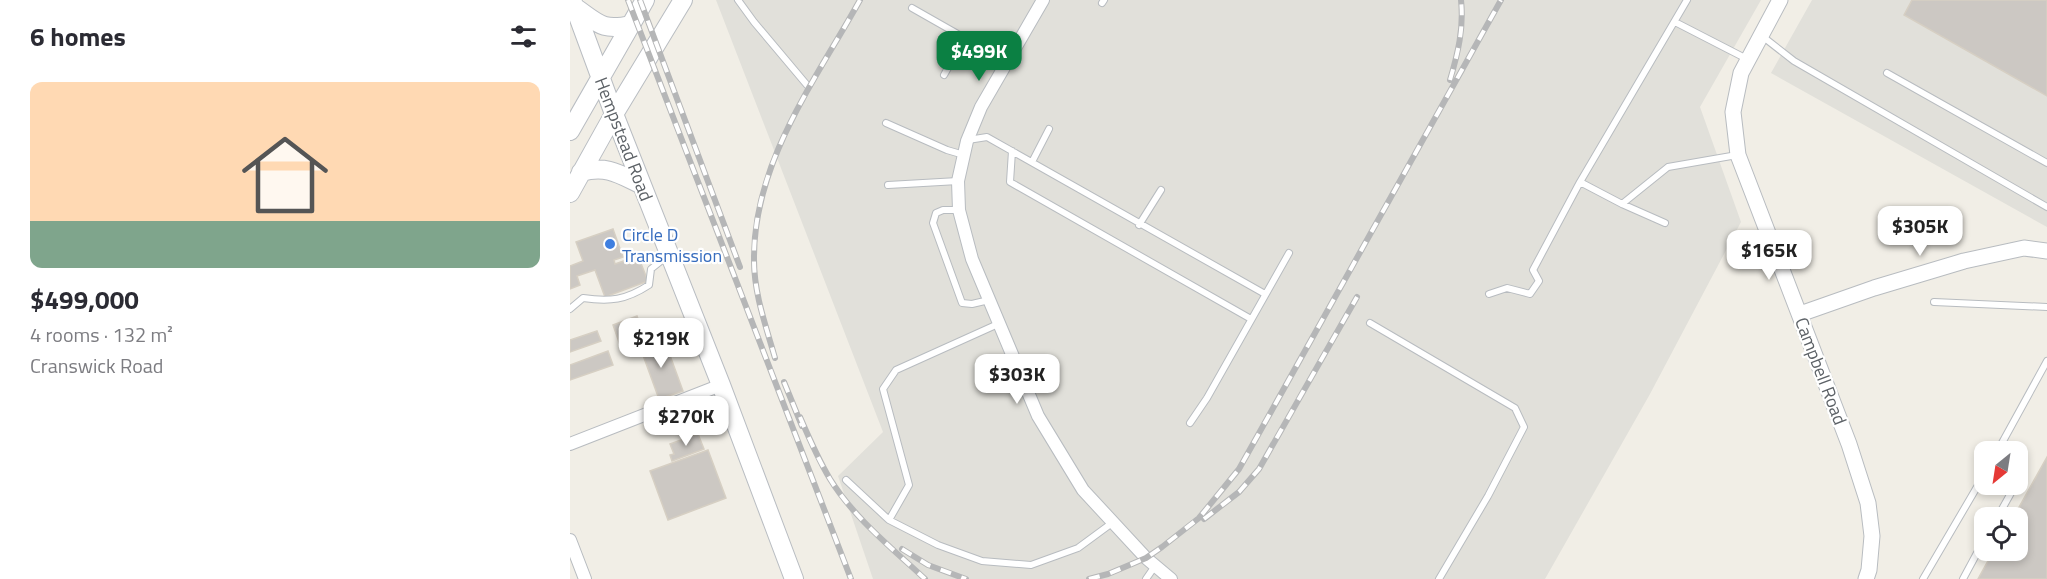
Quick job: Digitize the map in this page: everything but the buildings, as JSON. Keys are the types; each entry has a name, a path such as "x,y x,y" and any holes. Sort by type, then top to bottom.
{"main road":[{"path":"570,131 645,0"},
{"path":"570,193 614,114 683,0"},
{"path":"574,4 602,27 613,29 631,26"},
{"name":"Hempstead Road","path":"574,4 614,114 721,385 794,579"},
{"path":"581,172 596,168 612,170 642,185"}],"street":[{"path":"1043,0 981,107 968,141 958,181 959,210 972,259 1038,416 1083,490 1112,523 1171,579"},
{"name":"Campbell Road","path":"1780,0 1741,73 1733,112 1738,155 1849,444 1868,503 1872,536 1866,579"},
{"path":"1800,314 1874,288 1964,261 2024,248 2047,251"},
{"path":"570,444 721,385"},
{"path":"570,540 585,579"}],"lane":[{"path":"738,0 753,22 807,85"},
{"path":"1489,294 1507,288 1530,294 1539,281 1533,270 1580,182 1687,0"},
{"path":"912,8 1007,62"},
{"path":"1675,22 1747,59"},
{"path":"1761,35 1794,61 2047,207"},
{"path":"944,75 965,38"},
{"path":"1887,73 2047,162"},
{"path":"886,123 947,150 964,155"},
{"path":"1032,162 1049,129"},
{"path":"968,141 987,137 1139,225 1265,294"},
{"path":"1012,151 1010,182 1251,319"},
{"path":"1622,204 1668,167 1738,155"},
{"path":"888,185 958,181"},
{"path":"1580,182 1665,223"},
{"path":"1139,225 1161,190"},
{"path":"959,210 943,210 936,213 933,223 962,303 972,304 989,300"},
{"path":"1190,423 1208,398 1289,253"},
{"path":"570,309 583,298 605,302 633,296 649,285 651,269 669,254"},
{"path":"1935,302 2047,307"},
{"path":"1370,323 1515,408 1524,427 1488,496 1439,579"},
{"path":"889,520 909,485 883,389 896,370 998,324"},
{"path":"2003,441 2047,361"},
{"path":"846,480 889,520 938,545 982,561 1031,565 1078,548 1112,523"},
{"path":"1923,579 1974,492"},
{"path":"1963,579 1974,559"},
{"path":"1146,579 1155,566"}],"shaded area":[{"path":"716,0 1761,0 1700,107 1741,222 1650,394 1545,579 873,579 838,476 883,432"},
{"path":"1812,0 2047,0 2047,227 1771,73"}],"railway":[{"path":"628,0 851,579"},
{"path":"640,0 740,267"},
{"path":"775,358 761,310 754,260 756,224 764,190 775,156 806,92 860,0"},
{"path":"1450,80 1460,40 1461,0"},
{"path":"1089,579 1108,574 1146,558 1162,547 1199,518 1239,469 1501,0"},
{"path":"1204,519 1239,492 1259,469 1357,297"},
{"path":"784,382 802,426"},
{"path":"800,417 830,479 850,507 925,579"},
{"path":"902,549 928,565 966,579"}],"place":[{"name":"Circle D Transmission","path":"610,244"}]}
